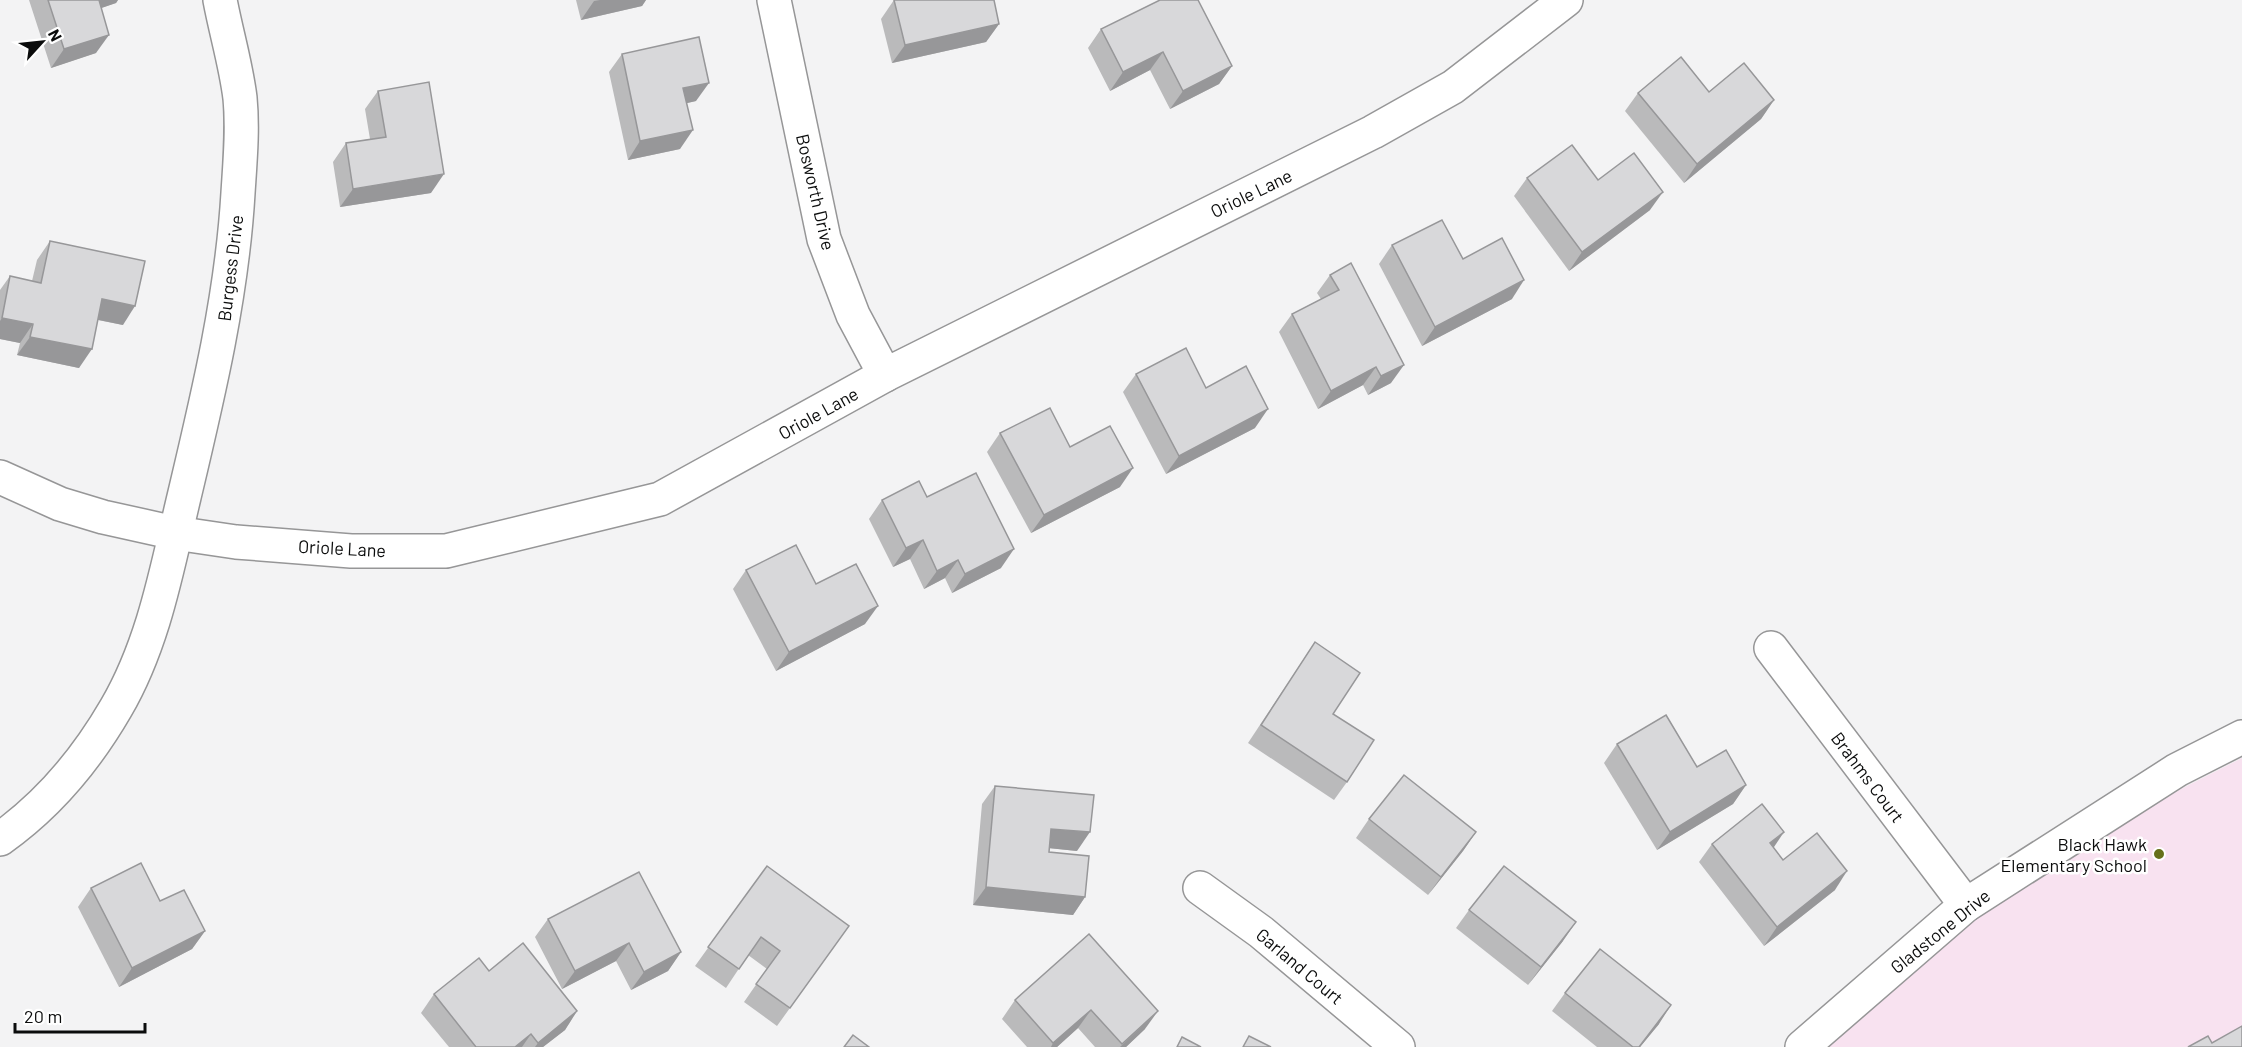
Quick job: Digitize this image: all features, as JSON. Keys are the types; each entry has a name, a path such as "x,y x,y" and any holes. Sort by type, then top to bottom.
{"street":[{"name":"Burgess Drive","path":"0,839 53,792 84,758 117,706 137,665 157,609 227,305 237,211 241,151 240,97 220,0"},
{"name":"Bosworth Drive","path":"774,0 824,239 854,315 885,375"},
{"name":"Oriole Lane","path":"0,477 60,504 103,517 175,533 236,542 351,551 446,551 660,499 885,375 1373,132 1453,87 1566,0"},
{"name":"Brahms Court","path":"1771,648 1966,905"},
{"name":"Gladstone Drive","path":"1802,1047 1966,905 2177,770 2242,737"},
{"name":"Garland Court","path":"1200,888 1260,932 1398,1047"}],"shaded area":[{"name":"Black Hawk Elementary School","path":"2242,758 2242,1047 1829,1047 1974,919 2179,790"}],"building":[{"path":"48,0 99,0 109,35 64,49"},
{"path":"894,0 994,0 999,24 905,45"},
{"path":"1160,0 1198,0 1232,66 1183,91 1163,52 1123,72 1101,29"},
{"path":"699,37 709,83 683,88 693,130 640,141 622,54"},
{"path":"1681,57 1709,92 1744,63 1774,100 1697,164 1638,93"},
{"path":"429,82 444,174 353,189 346,143 386,137 378,91"},
{"path":"1572,145 1598,180 1634,153 1663,192 1582,252 1527,178"},
{"path":"1442,220 1463,259 1502,238 1524,280 1435,327 1392,245"},
{"path":"50,241 145,261 135,306 102,299 92,349 30,337 33,324 2,318 10,276 41,283"},
{"path":"1351,263 1404,365 1381,376 1376,367 1331,391 1292,314 1339,290 1330,275"},
{"path":"1186,348 1206,388 1246,366 1268,409 1179,456 1136,374"},
{"path":"1050,408 1070,447 1110,426 1133,468 1044,515 1000,433"},
{"path":"976,473 1014,549 965,574 958,560 937,571 923,540 906,548 882,500 919,481 927,497"},
{"path":"796,545 816,584 856,564 878,606 789,652 746,570"},
{"path":"1315,642 1360,673 1333,714 1374,740 1347,782 1261,725"},
{"path":"1666,715 1697,767 1726,750 1746,785 1670,832 1617,744"},
{"path":"1404,775 1476,832 1441,877 1369,819"},
{"path":"995,786 1094,795 1090,832 1051,829 1049,852 1089,856 1085,897 986,887"},
{"path":"1762,804 1784,832 1770,843 1783,860 1817,833 1847,871 1777,927 1712,844"},
{"path":"141,863 160,901 184,890 205,931 132,968 91,888"},
{"path":"767,866 849,926 790,1008 756,984 780,951 761,937 739,969 708,947"},
{"path":"1504,866 1576,922 1541,967 1469,910"},
{"path":"639,872 681,952 644,972 629,943 575,971 548,919"},
{"path":"1089,934 1158,1011 1122,1044 1091,1010 1053,1043 1015,1000"},
{"path":"523,943 577,1011 538,1043 531,1034 515,1047 476,1047 434,994 479,958 489,971"},
{"path":"1600,949 1671,1005 1639,1047 1633,1047 1565,993"},
{"path":"2242,1026 2242,1047 2188,1047 2208,1036 2212,1043"},
{"path":"853,1035 869,1047 844,1047"},
{"path":"1249,1036 1271,1047 1243,1047"},
{"path":"1182,1037 1201,1047 1177,1047"}],"place":[{"name":"Black Hawk Elementary School","path":"2159,854"}]}
